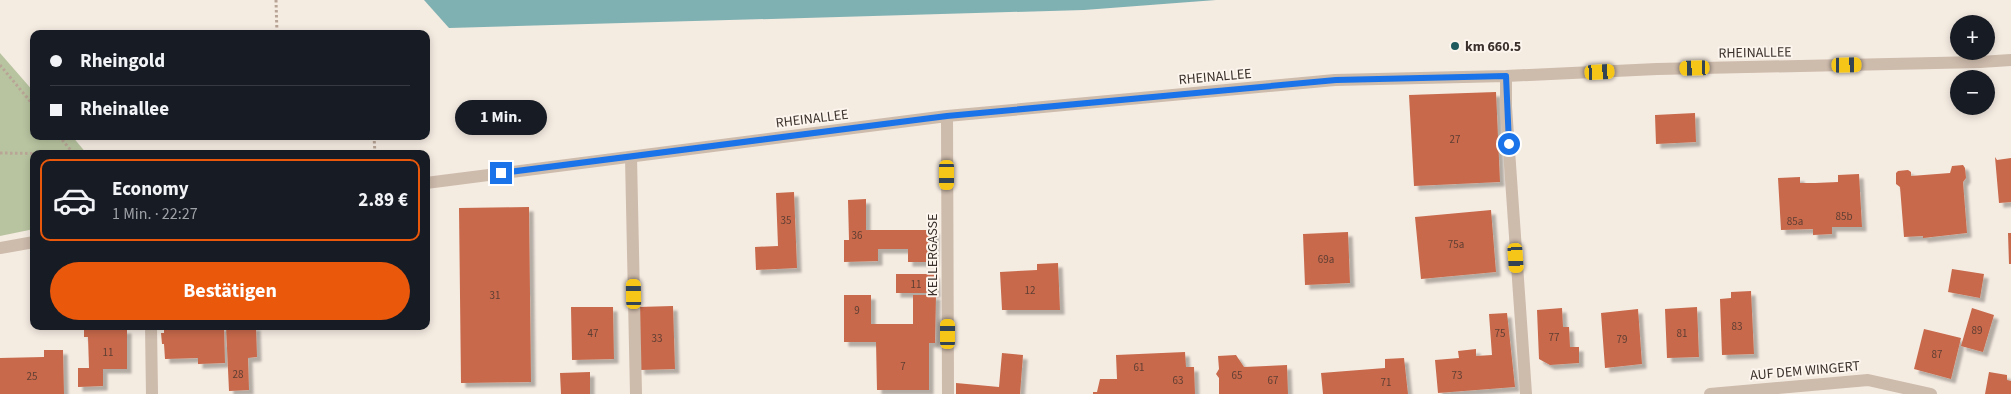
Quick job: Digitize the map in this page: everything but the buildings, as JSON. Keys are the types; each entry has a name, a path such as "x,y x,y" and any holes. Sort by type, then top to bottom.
{"street":[{"name":"RHEINALLEE","path":"430,182 947,116 1336,80 2011,60"},
{"path":"1506,76 1506,107 1526,394"},
{"name":"KELLERGASSE","path":"947,116 948,394"},
{"path":"631,157 636,394"},
{"path":"0,248 30,243"},
{"path":"151,330 152,394"},
{"name":"AUF DEM WINGERT","path":"1710,394 1868,380 1931,394"}],"path":[{"path":"276,0 277,30"},
{"path":"0,65 30,101"},
{"path":"62,140 70,150"},
{"path":"0,153 30,153"}],"green space":[{"path":"0,53 30,87 30,140 75,140 84,150 30,150 30,230 0,236"}],"water":[{"path":"424,0 1216,0 1084,10 449,28"}],"place":[{"name":"km 660.5","path":"1455,46"}],"route":[{"path":"501,173 947,116 1336,80 1506,76 1509,144"}]}
